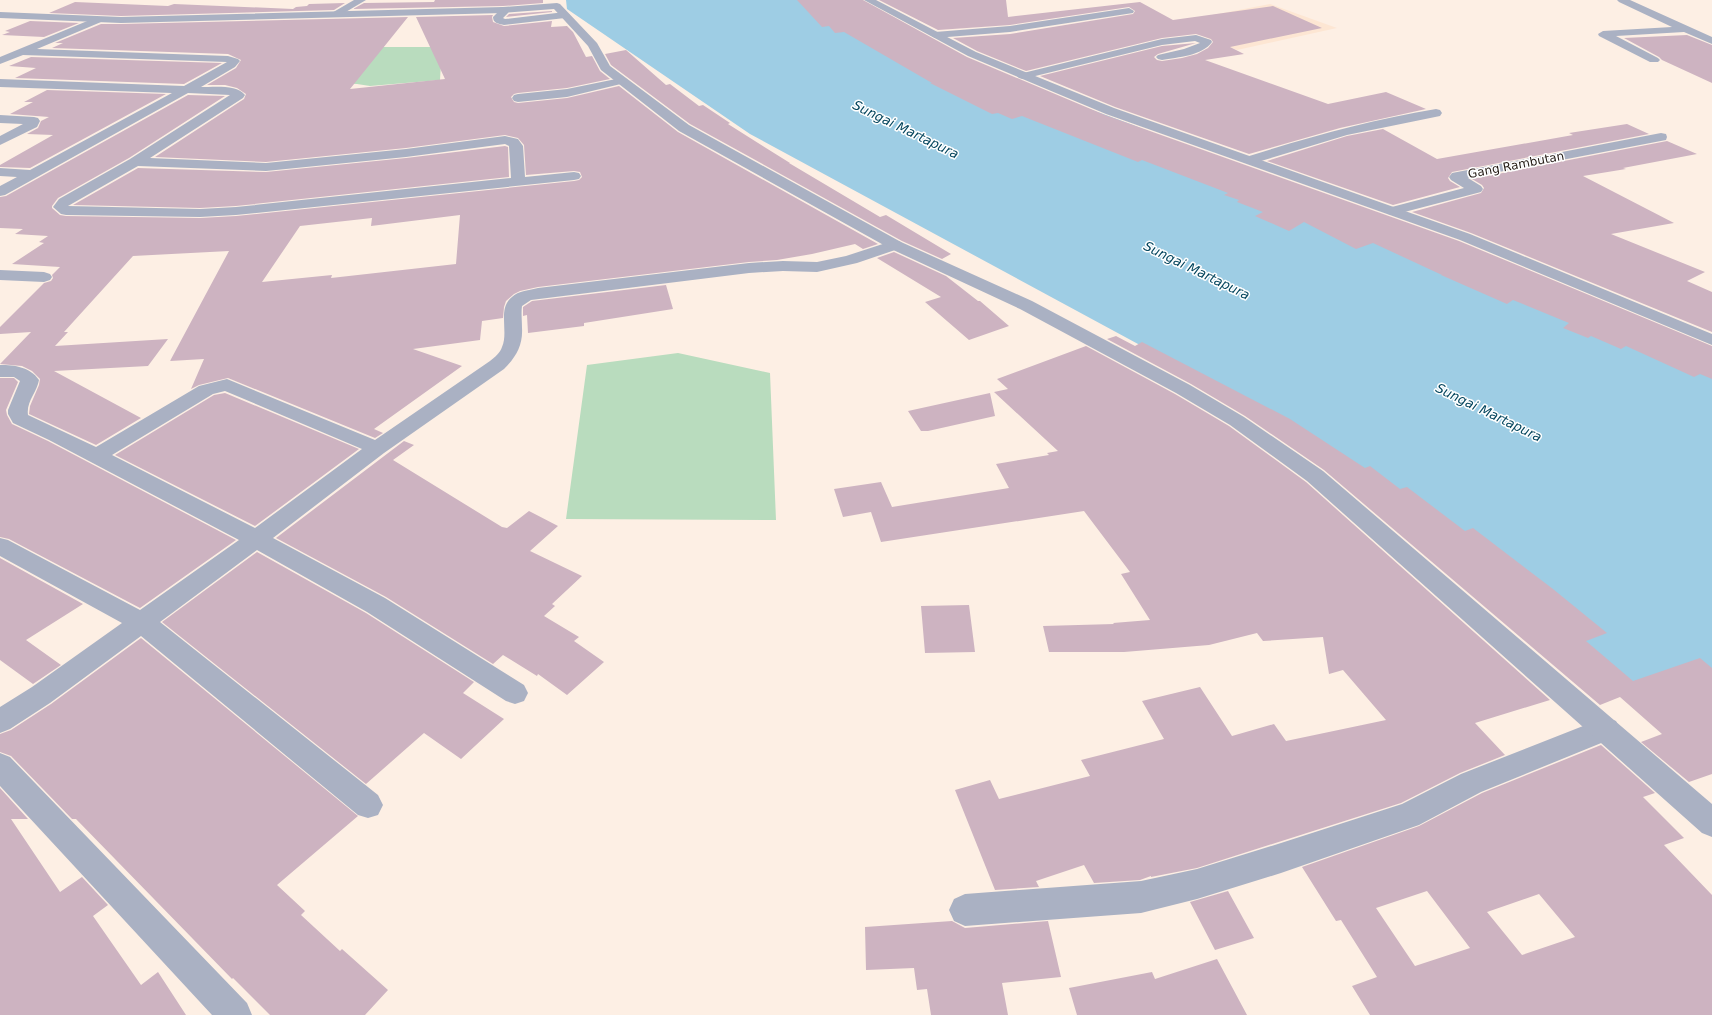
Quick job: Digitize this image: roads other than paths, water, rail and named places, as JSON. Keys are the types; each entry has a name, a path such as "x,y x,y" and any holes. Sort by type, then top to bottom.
{"street":[{"path":"335,14 361,0"},
{"path":"869,0 972,54 1132,120 1251,160 1393,211 1509,255 1712,340"},
{"path":"1622,0 1712,41"},
{"path":"0,14 97,20 503,10 503,13 498,17 498,20 504,22 557,7 593,45 605,68 621,82 684,128 895,245 1026,305 1074,330 1113,353 1212,406 1261,437 1315,476 1606,728 1712,823"},
{"path":"935,35 1010,29 1128,11"},
{"path":"0,61 97,20"},
{"path":"1654,60 1603,34 1687,29"},
{"path":"1023,76 1162,42 1196,38 1207,42 1205,46 1162,57"},
{"path":"0,53 233,60 231,65 187,90 0,192"},
{"path":"518,98 567,93 621,82"},
{"path":"0,83 187,90 237,93 239,95 135,162 64,202 60,205 60,208 66,211 200,213 236,211 574,176"},
{"path":"1251,160 1318,138 1436,113"},
{"path":"0,119 34,121 33,124 0,141"},
{"name":"Gang Rambutan","path":"1393,211 1476,189 1456,177 1457,176 1661,137"},
{"path":"135,162 266,166 406,153 505,140 513,142 516,146 518,182"},
{"path":"0,172 32,174"},
{"path":"0,721 42,695 378,448 497,365 509,352 512,345 513,308 515,302 522,297 538,293 749,268 817,266 851,260 895,245"},
{"path":"0,275 44,277"},
{"path":"0,371 27,375 30,380 27,392 18,407 18,416 20,419 96,456 256,539 376,605 515,693"},
{"path":"96,456 206,390 227,385 378,448"},
{"path":"0,546 142,622 368,805"},
{"path":"964,910 1140,897 1197,884 1364,832 1409,815 1471,783 1606,728"},
{"path":"0,766 235,1015"}],"water":[{"name":"Sungai Martapura","path":"566,0 856,0 959,61 1133,125 1712,354 1712,750 1370,482 1175,364 750,134 567,9"}]}
